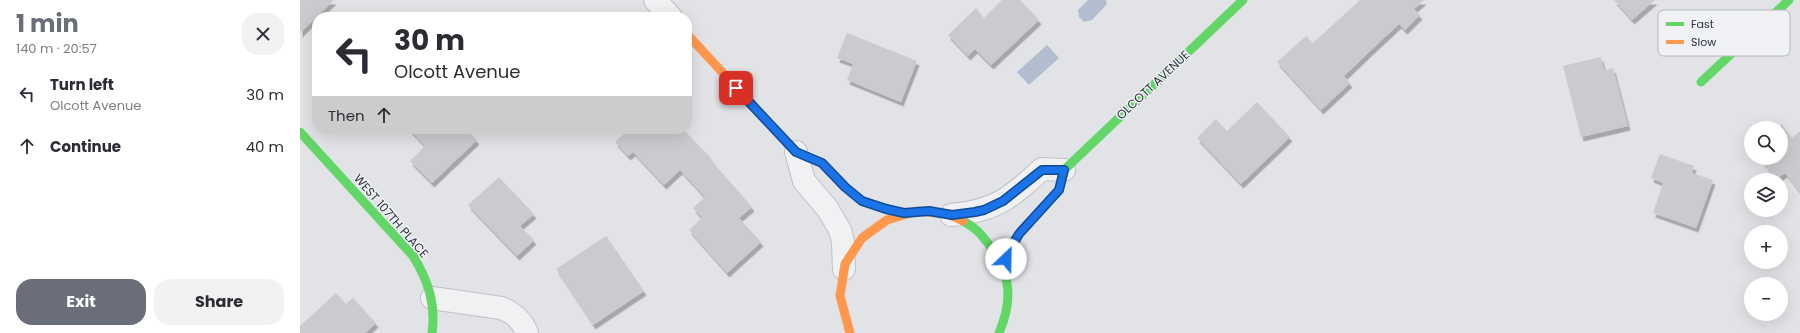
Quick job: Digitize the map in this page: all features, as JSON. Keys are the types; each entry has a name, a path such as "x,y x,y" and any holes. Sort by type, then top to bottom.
{"street":[{"path":"655,0 666,12"},
{"name":"OLCOTT AVENUE","path":"1064,170 1243,0"},
{"path":"1778,10 1789,0"},
{"path":"692,39 796,152 822,163 845,187 862,201 904,213"},
{"path":"1701,82 1729,56"},
{"name":"WEST 107TH PLACE","path":"300,132 413,256 421,268 432,298 434,310 432,332"},
{"path":"796,152 804,181 827,208 840,230 843,242 844,269"},
{"path":"952,215 975,212 994,206 1012,195 1042,170 1064,170 1059,190 1019,234 1009,251 1004,269"},
{"path":"845,328 840,296 841,283 844,269 853,250 869,231 891,217 904,213 929,211 952,215 970,224 988,240 996,250 1004,269 1008,290 1008,301 1003,324 999,333"},
{"path":"432,298 501,308 511,312 518,319 527,333"}],"water":[{"path":"1088,0 1106,0 1107,4 1092,20 1084,22 1079,17 1078,10"},
{"path":"1047,45 1059,58 1029,85 1017,72"}],"building":[{"path":"300,0 334,0 322,12 312,12 312,21 300,33"},
{"path":"1002,0 1020,0 1039,20 991,65 975,49 968,56 948,35 976,8 984,18"},
{"path":"1360,0 1424,0 1414,9 1420,15 1405,30 1399,24 1369,52 1344,76 1350,83 1321,110 1277,62 1306,36 1313,43"},
{"path":"1614,0 1655,0 1632,20"},
{"path":"847,33 917,61 901,102 847,80 853,64 837,58"},
{"path":"1601,57 1604,71 1613,68 1628,126 1581,137 1563,66"},
{"path":"1257,102 1290,137 1241,184 1197,138 1216,119 1227,131"},
{"path":"1800,131 1800,192 1788,177 1788,173 1771,173 1765,165 1788,165 1788,133 1792,138"},
{"path":"414,134 471,134 477,140 432,183 410,161 425,146"},
{"path":"624,134 688,134 711,158 710,159 752,207 739,218 761,242 727,273 689,230 702,218 693,208 705,197 680,170 664,185 633,152 628,156 615,142"},
{"path":"1660,154 1694,166 1692,173 1713,180 1696,228 1653,213 1663,183 1651,178"},
{"path":"499,177 534,214 520,226 534,240 517,256 468,205"},
{"path":"606,236 644,291 593,325 556,269"},
{"path":"336,293 346,304 353,298 376,323 365,333 300,333 300,326"}],"traffic: fast":[{"path":"1004,269 1009,251 1019,234 1059,190 1064,170 1243,0"},
{"path":"1778,10 1789,0"},
{"path":"1701,82 1729,56"},
{"path":"300,132 413,256 423,274 430,293 433,312 432,333"},
{"path":"779,134 796,152 822,163 845,187 862,201 903,213"},
{"path":"963,221 972,226 984,238 997,257 1006,278 1008,299 999,333"}],"traffic: slow":[{"path":"692,39 779,134"},
{"path":"850,333 840,296 845,264 862,238 887,220 917,211 948,214 963,221"}],"route":[{"path":"736,88 796,152 822,163 853,194 872,206 904,213 929,211 952,215 975,212 984,210 1003,201 1022,188 1042,170 1064,170 1059,190 1019,234 1006,259"}]}
